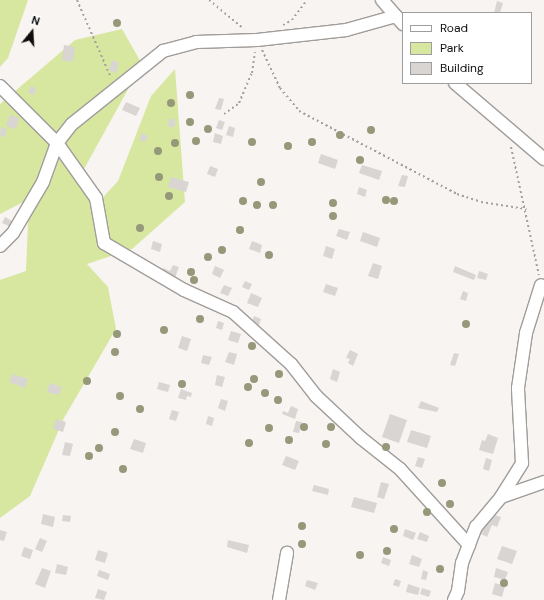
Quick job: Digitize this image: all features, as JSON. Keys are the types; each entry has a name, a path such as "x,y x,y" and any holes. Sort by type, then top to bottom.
{"street":[{"path":"382,0 400,20"},
{"path":"0,246 13,233 43,182 57,143 72,124 163,51 196,42 257,40 346,30 400,20"},
{"path":"456,84 507,130 544,159"},
{"path":"0,86 57,143 96,198 104,243 184,290 233,312 291,364 316,396 361,438 400,469 469,545"},
{"path":"454,600 469,545 476,526 501,497 522,463 518,388 526,333 541,286"},
{"path":"501,497 544,482"},
{"path":"279,600 287,553"}],"path":[{"path":"77,0 116,88"},
{"path":"210,0 257,40 280,88 299,111 456,194 481,202 526,209"},
{"path":"280,26 292,20 307,0"},
{"path":"224,114 239,103 252,73 257,40"},
{"path":"507,130 526,209 541,286"}],"green space":[{"path":"0,0 28,0 8,58 0,67"},
{"path":"122,29 142,64 84,169 95,206 118,181 151,96 175,69 185,202 132,249 87,264 108,287 116,329 64,418 30,496 0,518 0,280 26,271 29,199 0,214 0,104 75,40"}],"building":[{"path":"497,1 503,3 500,12 494,12"},
{"path":"64,45 75,47 73,62 62,60"},
{"path":"112,60 119,63 116,73 109,70"},
{"path":"31,86 36,88 34,95 28,93"},
{"path":"219,98 224,99 221,110 215,109"},
{"path":"126,102 140,108 136,116 122,110"},
{"path":"10,115 19,118 16,129 6,126"},
{"path":"169,119 175,119 175,127 168,127"},
{"path":"219,120 225,122 222,130 216,128"},
{"path":"229,126 235,128 233,137 226,135"},
{"path":"1,127 7,129 5,137 0,136"},
{"path":"142,133 148,136 145,142 139,140"},
{"path":"215,133 223,136 221,144 213,142"},
{"path":"321,154 338,160 335,169 318,163"},
{"path":"362,165 382,171 379,180 359,173"},
{"path":"210,166 218,169 215,177 207,174"},
{"path":"402,175 408,176 405,187 398,186"},
{"path":"171,177 189,182 186,192 168,187"},
{"path":"359,187 367,190 365,197 357,194"},
{"path":"5,217 14,222 11,227 2,223"},
{"path":"339,229 350,232 347,240 336,236"},
{"path":"363,232 380,238 377,247 360,241"},
{"path":"153,241 162,244 160,252 151,249"},
{"path":"252,241 262,245 260,253 249,249"},
{"path":"326,246 335,249 332,259 323,256"},
{"path":"373,263 382,266 378,279 368,276"},
{"path":"173,265 179,267 175,278 162,273 163,268 170,271"},
{"path":"215,266 224,270 220,278 212,274"},
{"path":"455,266 476,275 474,280 453,272"},
{"path":"479,271 488,274 486,280 477,278"},
{"path":"245,281 252,284 249,290 242,287"},
{"path":"326,284 338,288 335,296 323,292"},
{"path":"224,285 232,288 228,296 220,293"},
{"path":"463,291 468,293 466,301 460,299"},
{"path":"251,293 262,298 258,307 247,303"},
{"path":"254,316 261,319 259,325 252,322"},
{"path":"218,321 224,323 222,330 216,328"},
{"path":"231,331 241,334 238,343 228,340"},
{"path":"182,336 191,339 187,351 178,348"},
{"path":"350,350 358,354 353,366 348,363 350,359 346,358"},
{"path":"229,352 237,354 234,365 225,362"},
{"path":"454,353 459,354 455,366 450,365"},
{"path":"203,355 212,357 209,365 201,363"},
{"path":"333,369 340,372 337,382 330,379"},
{"path":"12,374 28,379 25,388 9,382"},
{"path":"217,375 225,377 222,387 215,385"},
{"path":"159,382 170,385 168,392 157,389"},
{"path":"50,383 62,387 59,395 47,392"},
{"path":"181,389 192,393 191,397 187,396 186,400 178,398"},
{"path":"221,399 228,401 225,411 218,408"},
{"path":"421,401 439,408 437,412 418,408"},
{"path":"291,406 298,409 295,419 282,414 283,411 288,413"},
{"path":"172,410 179,412 176,421 169,419"},
{"path":"390,414 407,420 399,443 382,437"},
{"path":"208,416 214,418 212,426 206,424"},
{"path":"56,419 66,422 63,432 53,429"},
{"path":"296,421 302,422 299,433 293,432"},
{"path":"411,430 431,436 427,448 407,442"},
{"path":"488,434 498,438 493,454 479,450 482,440 485,441"},
{"path":"134,439 146,443 143,453 130,449"},
{"path":"65,442 73,444 70,456 62,455"},
{"path":"286,456 299,461 295,470 282,465"},
{"path":"418,457 425,459 422,468 415,466"},
{"path":"486,458 492,460 489,471 483,469"},
{"path":"381,482 389,484 384,499 377,497"},
{"path":"314,485 329,489 328,495 312,491"},
{"path":"354,497 377,503 374,513 351,507"},
{"path":"489,513 501,517 497,527 492,525 487,537 481,534"},
{"path":"43,514 55,517 53,527 41,524"},
{"path":"63,515 71,516 70,522 62,521"},
{"path":"405,529 416,533 413,540 403,536"},
{"path":"0,530 7,532 4,541 0,540"},
{"path":"420,532 429,536 427,542 417,539"},
{"path":"40,538 47,541 42,552 35,549"},
{"path":"228,540 249,545 247,553 227,547"},
{"path":"502,546 517,551 512,564 497,559"},
{"path":"24,547 33,550 30,559 21,556"},
{"path":"98,550 108,553 105,563 95,560"},
{"path":"412,555 422,559 419,567 409,564"},
{"path":"383,557 391,560 389,566 381,563"},
{"path":"57,564 68,567 66,575 55,573"},
{"path":"42,568 51,571 45,588 35,584"},
{"path":"496,568 508,572 505,580 494,577"},
{"path":"99,570 110,574 108,580 97,576"},
{"path":"423,570 428,572 426,580 421,579"},
{"path":"395,579 401,581 399,587 393,585"},
{"path":"307,580 318,583 315,590 305,586"},
{"path":"495,583 505,586 502,597 492,594"},
{"path":"408,584 420,588 418,595 406,592"},
{"path":"422,588 431,591 429,597 420,594"},
{"path":"98,589 107,592 104,600 95,598"}]}
